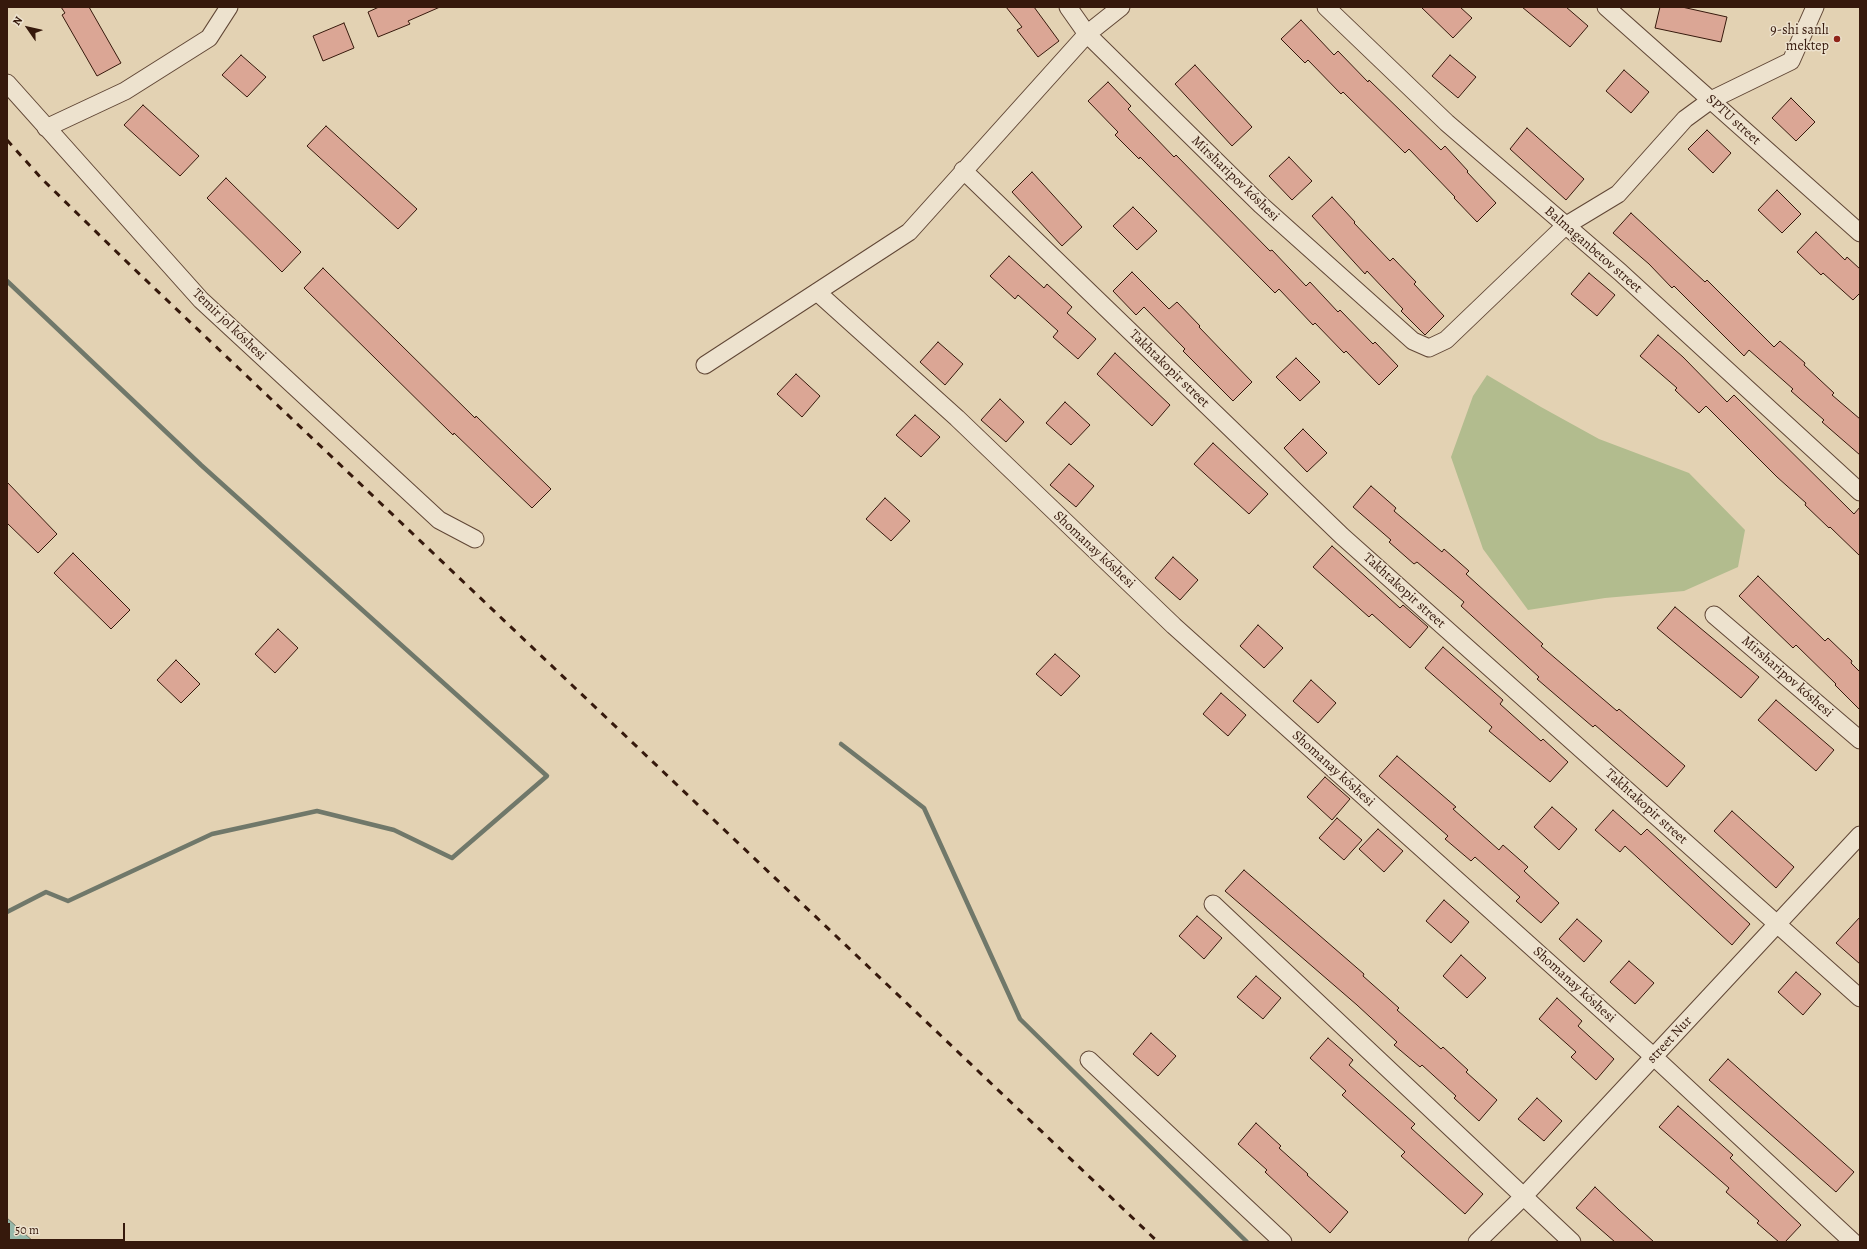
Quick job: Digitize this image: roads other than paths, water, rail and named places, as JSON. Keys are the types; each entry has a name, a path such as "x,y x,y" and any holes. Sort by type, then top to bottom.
{"street":[{"path":"46,128 125,91 209,38 229,7"},
{"name":"Mirsharipov kóshesi","path":"1068,7 1087,34 1260,205 1413,341 1429,348 1446,340 1566,226"},
{"path":"705,365 909,232 963,170 1087,34 1121,7"},
{"name":"Balmaganbetov street","path":"1326,7 1447,123 1620,272 1860,492"},
{"name":"SPTU street","path":"1606,7 1860,233"},
{"path":"1566,226 1618,194 1657,148 1685,119 1710,100 1792,61 1815,7"},
{"name":"Temir jol kóshesi","path":"7,84 201,300 439,520 475,539"},
{"name":"Takhtakopir street","path":"963,170 1342,536 1860,998"},
{"name":"Shomanay kóshesi","path":"817,292 956,418 1174,626 1654,1057 1853,1242"},
{"name":"Mirsharipov kóshesi","path":"1714,615 1860,740"},
{"name":"street Nur","path":"1477,1242 1523,1196 1860,836"},
{"path":"1213,904 1572,1242"},
{"path":"1088,1060 1283,1242"}],"waterway":[{"path":"7,281 201,465 547,776 452,858 394,830 317,811 212,834 68,901 46,892 7,912"},
{"path":"841,744 924,808 1020,1019 1247,1242"}],"railway":[{"path":"7,140 42,179 130,265 1158,1242"}],"place":[{"name":"9-shi sanlı mektep","path":"1837,39"}]}
